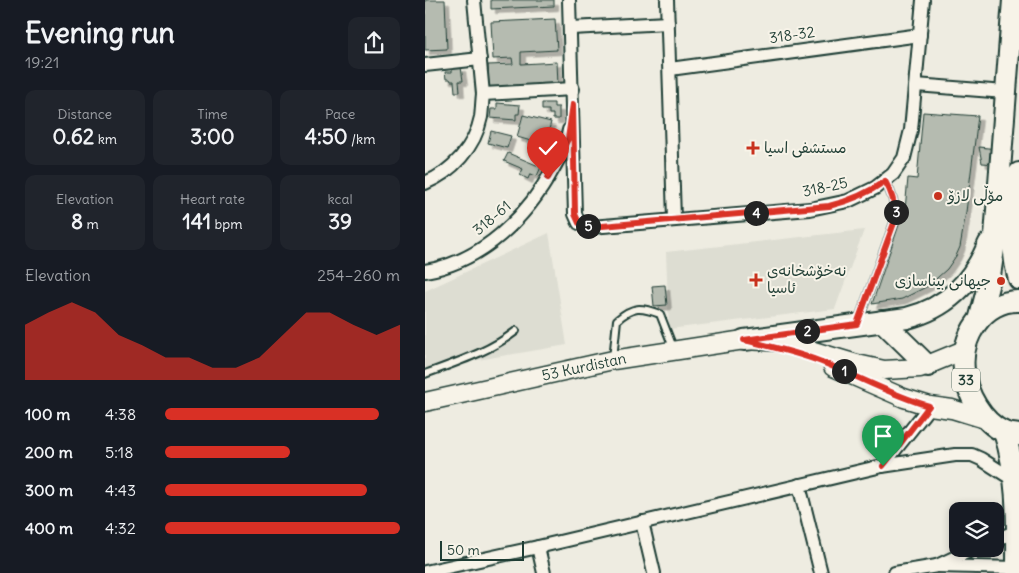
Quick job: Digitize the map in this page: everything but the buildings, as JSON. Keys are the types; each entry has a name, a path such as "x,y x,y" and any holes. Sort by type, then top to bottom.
{"main road":[{"name":"33","path":"1013,0 994,249 989,282 980,317 971,331 964,350 963,370 969,392 977,407 988,420 1012,434 1018,483 1017,570"},
{"path":"1017,270 1013,244 1019,172"},
{"path":"744,340 921,315 944,303 965,284 978,267 996,227"},
{"name":"33","path":"980,317 1004,302 1019,301"},
{"path":"882,321 928,366"},
{"name":"53 Kurdistan","path":"425,402 613,360 744,340 784,342 857,364 884,370 928,366 964,350"},
{"name":"53 Kurdistan","path":"744,340 818,360 904,398 929,406 952,409 988,420"}],"street":[{"path":"425,183 451,168 473,140 481,118 483,94 474,0"},
{"path":"569,0 573,104"},
{"path":"667,0 674,219"},
{"name":"318-25","path":"573,104 575,214 579,223 591,227 829,206 848,201 885,181 899,167 907,150 916,85 923,0"},
{"path":"571,28 668,23"},
{"name":"318-32","path":"670,69 920,34"},
{"path":"425,65 480,59"},
{"path":"916,85 1005,92"},
{"path":"483,94 573,89"},
{"name":"318-61","path":"425,271 443,267 471,255 506,230 525,212 548,178 568,139 573,104"},
{"path":"883,466 929,406"},
{"path":"425,572 883,466 955,455 972,455 981,459 1018,483"},
{"path":"799,485 821,573"},
{"path":"642,522 654,573"},
{"path":"1004,536 1017,531"},
{"path":"538,547 544,573"},
{"path":"937,566 956,557"},
{"path":"895,573 937,566 1017,570"}],"lane":[{"path":"857,324 896,215 895,202 891,190 885,181"},
{"path":"613,360 617,320 627,310 645,309 660,314 674,350"},
{"path":"425,374 463,361 505,340 516,330"}],"shaded area":[{"name":"نه‌خۆشخانه‌ى ئاسیا","path":"864,230 835,309 669,329 666,252"},
{"path":"549,233 567,345 425,369 425,291"}],"place":[{"name":"مستشفى اسيا","path":"753,148"},
{"name":"مۆڵی لازۆ","path":"938,196"},
{"name":"نه‌خۆشخانه‌ى ئاسیا","path":"756,280"},
{"name":"جیهانی بیناسازی","path":"1001,281"}],"route":[{"path":"548,178 568,139 573,104 575,214 579,223 591,227 810,209 848,201 885,181 891,190 895,202 896,215 892,232 857,324 744,340 818,360 904,398 929,406 883,466"}]}
